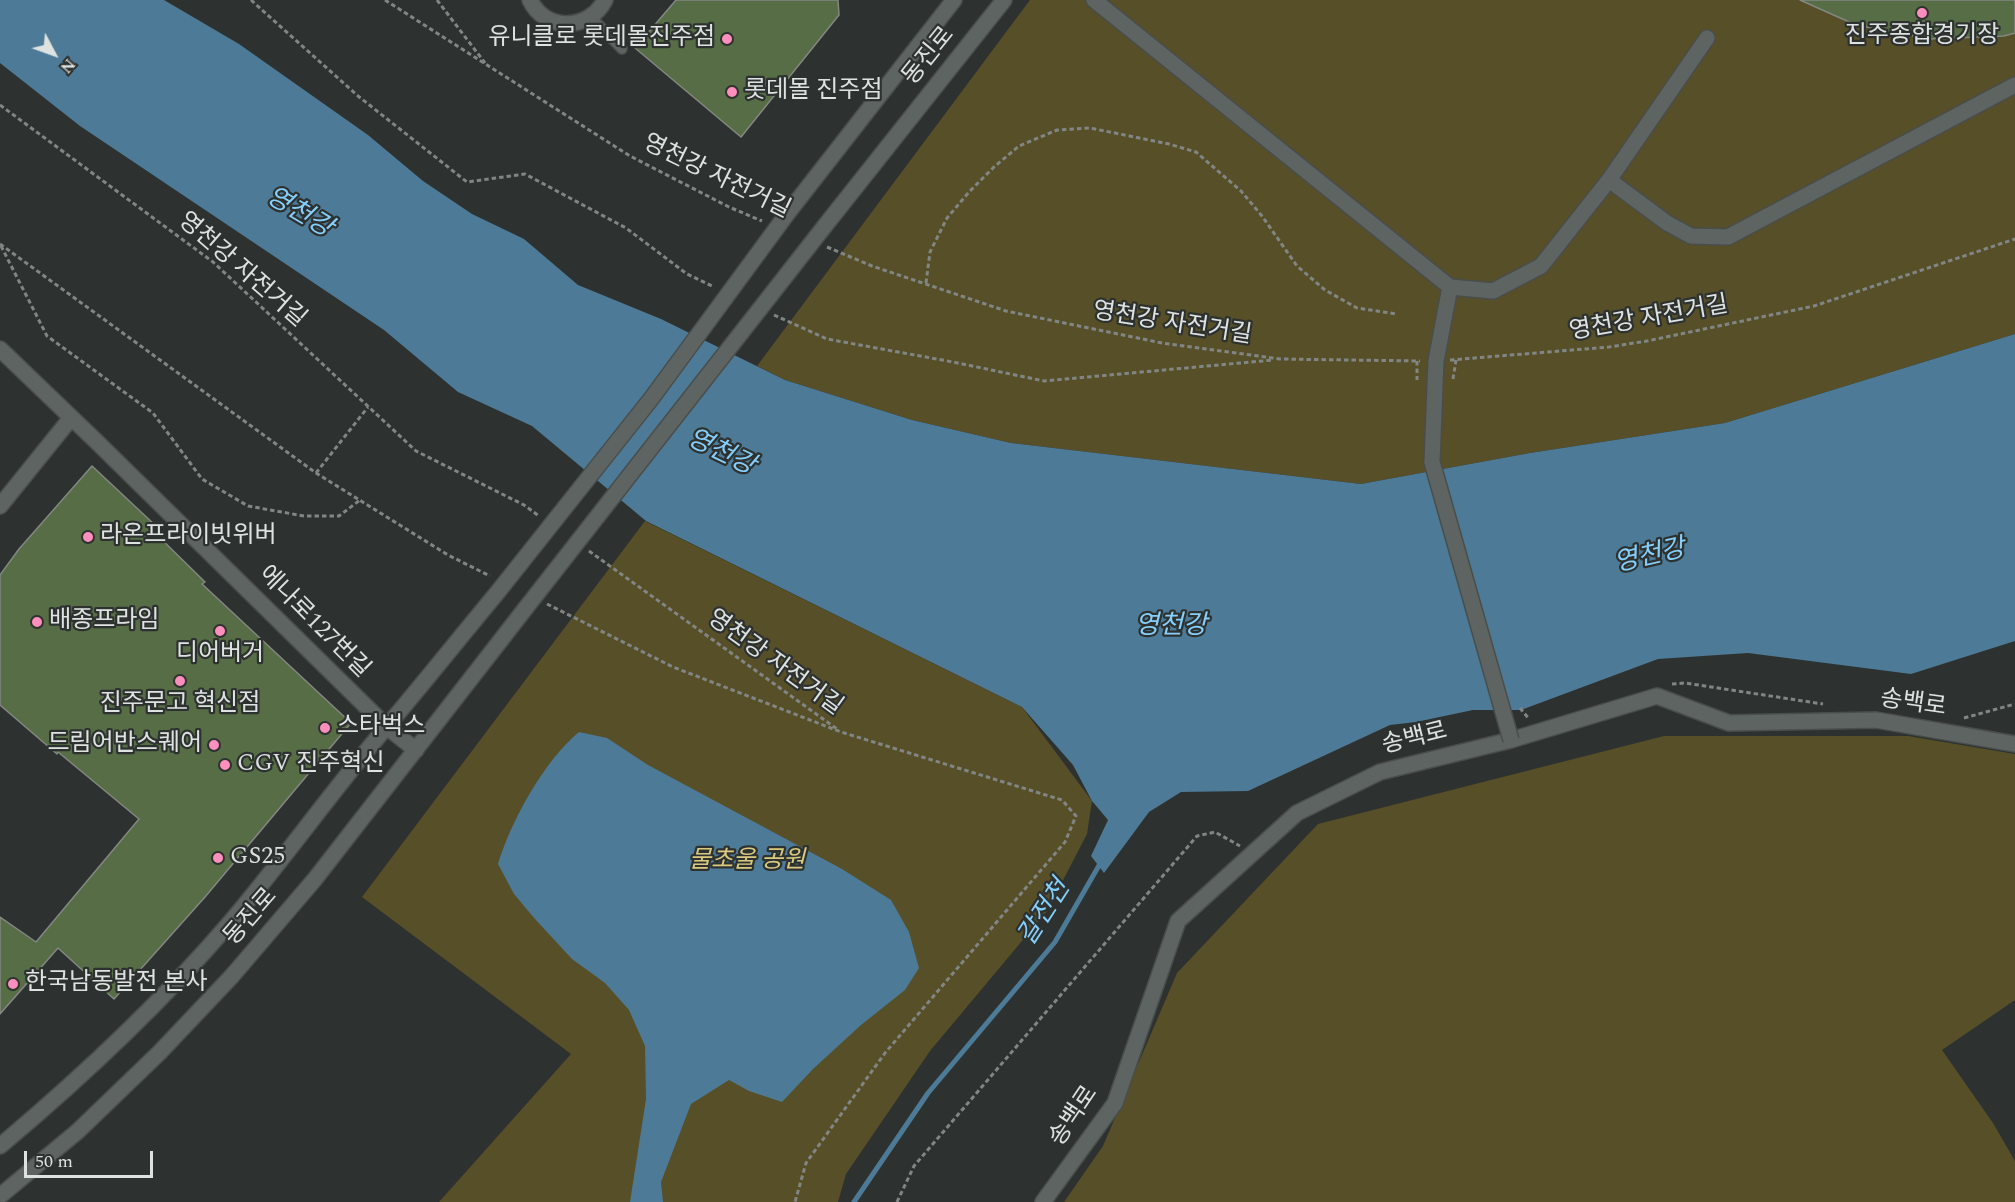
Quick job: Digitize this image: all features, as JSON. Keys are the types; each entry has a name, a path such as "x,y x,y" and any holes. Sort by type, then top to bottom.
{"street":[{"path":"530,0 539,14 565,25 579,23 591,17 605,0"},
{"name":"동진로","path":"0,1146 42,1111 101,1056 174,984 227,926 651,399 787,214 954,0"},
{"name":"동진로","path":"0,1196 86,1123 160,1052 232,976 315,879 1004,0"},
{"path":"1095,0 1450,286 1493,291 1540,266 1609,180 1707,38"},
{"path":"1609,180 1667,223 1691,236 1728,237 2015,85"},
{"path":"1450,286 1436,361 1432,462 1511,740"},
{"name":"에나로127번길","path":"0,349 387,727 416,750"},
{"path":"0,506 71,418"},
{"name":"송백로","path":"1042,1202 1115,1103 1178,921 1297,813 1380,772 1511,740 1657,696 1729,723 1876,720 2015,744"}],"lane":[{"path":"591,17 622,49"}],"path":[{"name":"영천강 자전거길","path":"385,0 630,156 729,207 762,221"},
{"path":"437,0 486,65"},
{"name":"영천강 자전거길","path":"0,105 213,262 416,451 524,505 543,518"},
{"path":"926,284 930,252 947,218 986,175 1019,146 1057,130 1090,128 1169,144 1196,152 1241,191 1262,216 1297,266 1325,290 1357,308 1397,314"},
{"name":"영천강 자전거길","path":"817,243 872,266 1006,310 1162,343 1280,359 1436,361 1609,347 1792,310 1825,302 2015,238"},
{"path":"360,500 339,516 304,516 248,506 202,479 153,413 47,336 0,244 316,473 360,500 448,555 491,576"},
{"path":"316,473 368,407"},
{"name":"영천강 자전거길","path":"582,546 841,732"},
{"path":"544,603 673,667 841,732 1062,800 1076,816 1065,842 885,1053 806,1163 795,1202"},
{"path":"1665,686 1685,683 1826,704"},
{"path":"1959,719 2015,704"},
{"path":"897,1202 914,1166 1197,836 1215,832 1251,853"}],"green space":[{"path":"1030,0 2015,0 2015,334 1725,423 1530,453 1361,484 1011,443 912,420 785,380 757,366"},
{"name":"물초울 공원","path":"645,521 1022,707 1092,801 1087,834 1047,911 930,1051 846,1174 838,1202 439,1202 571,1054 362,897"},
{"path":"1664,736 1908,736 2015,754 2015,1000 1942,1050 1993,1123 2015,1161 2015,1202 1064,1202 1103,1146 1177,973 1318,824"}],"water":[{"name":"영천강","path":"0,0 164,0 239,44 368,135 423,181 472,214 524,239 578,285 661,319 785,380 912,420 1011,443 1361,484 1530,453 1725,423 2015,334 2015,641 1911,674 1748,653 1658,659 1521,710 1473,710 1390,725 1248,791 1181,792 1149,812 1104,873 1091,856 1108,820 1092,801 1073,765 1022,707 646,521 532,426 458,392 384,330 80,126 0,63"},
{"path":"579,732 607,738 648,765 842,869 891,900 909,932 919,968 905,990 861,1025 813,1069 782,1102 749,1091 729,1080 691,1104 661,1182 663,1202 630,1202 646,1099 645,1046 629,1010 605,983 572,959 535,919 514,894 498,864 511,829 541,775"}],"building":[{"name":"롯데몰 진주점","path":"676,0 838,0 839,15 741,137 635,48"},
{"name":"진주종합경기장","path":"1800,0 2015,0 2015,33 2004,36 1929,39 1856,25"},
{"path":"92,466 156,526 152,530 205,582 202,584 351,723 205,897 114,999 58,948 0,1014 0,917 36,942 139,819 0,705 0,575 19,549"}],"waterway":[{"name":"갈전천","path":"854,1202 928,1093 1055,942 1101,862"}],"place":[{"name":"진주종합경기장","path":"1922,13"},
{"name":"유니클로 롯데몰진주점","path":"727,39"},
{"name":"롯데몰 진주점","path":"732,92"},
{"name":"라온프라이빗위버","path":"88,537"},
{"name":"배종프라임","path":"37,622"},
{"name":"디어버거","path":"220,631"},
{"name":"진주문고 혁신점","path":"180,681"},
{"name":"스타벅스","path":"325,728"},
{"name":"드림어반스퀘어","path":"214,745"},
{"name":"CGV 진주혁신","path":"225,765"},
{"name":"GS25","path":"218,858"},
{"name":"한국남동발전 본사","path":"13,984"}]}
